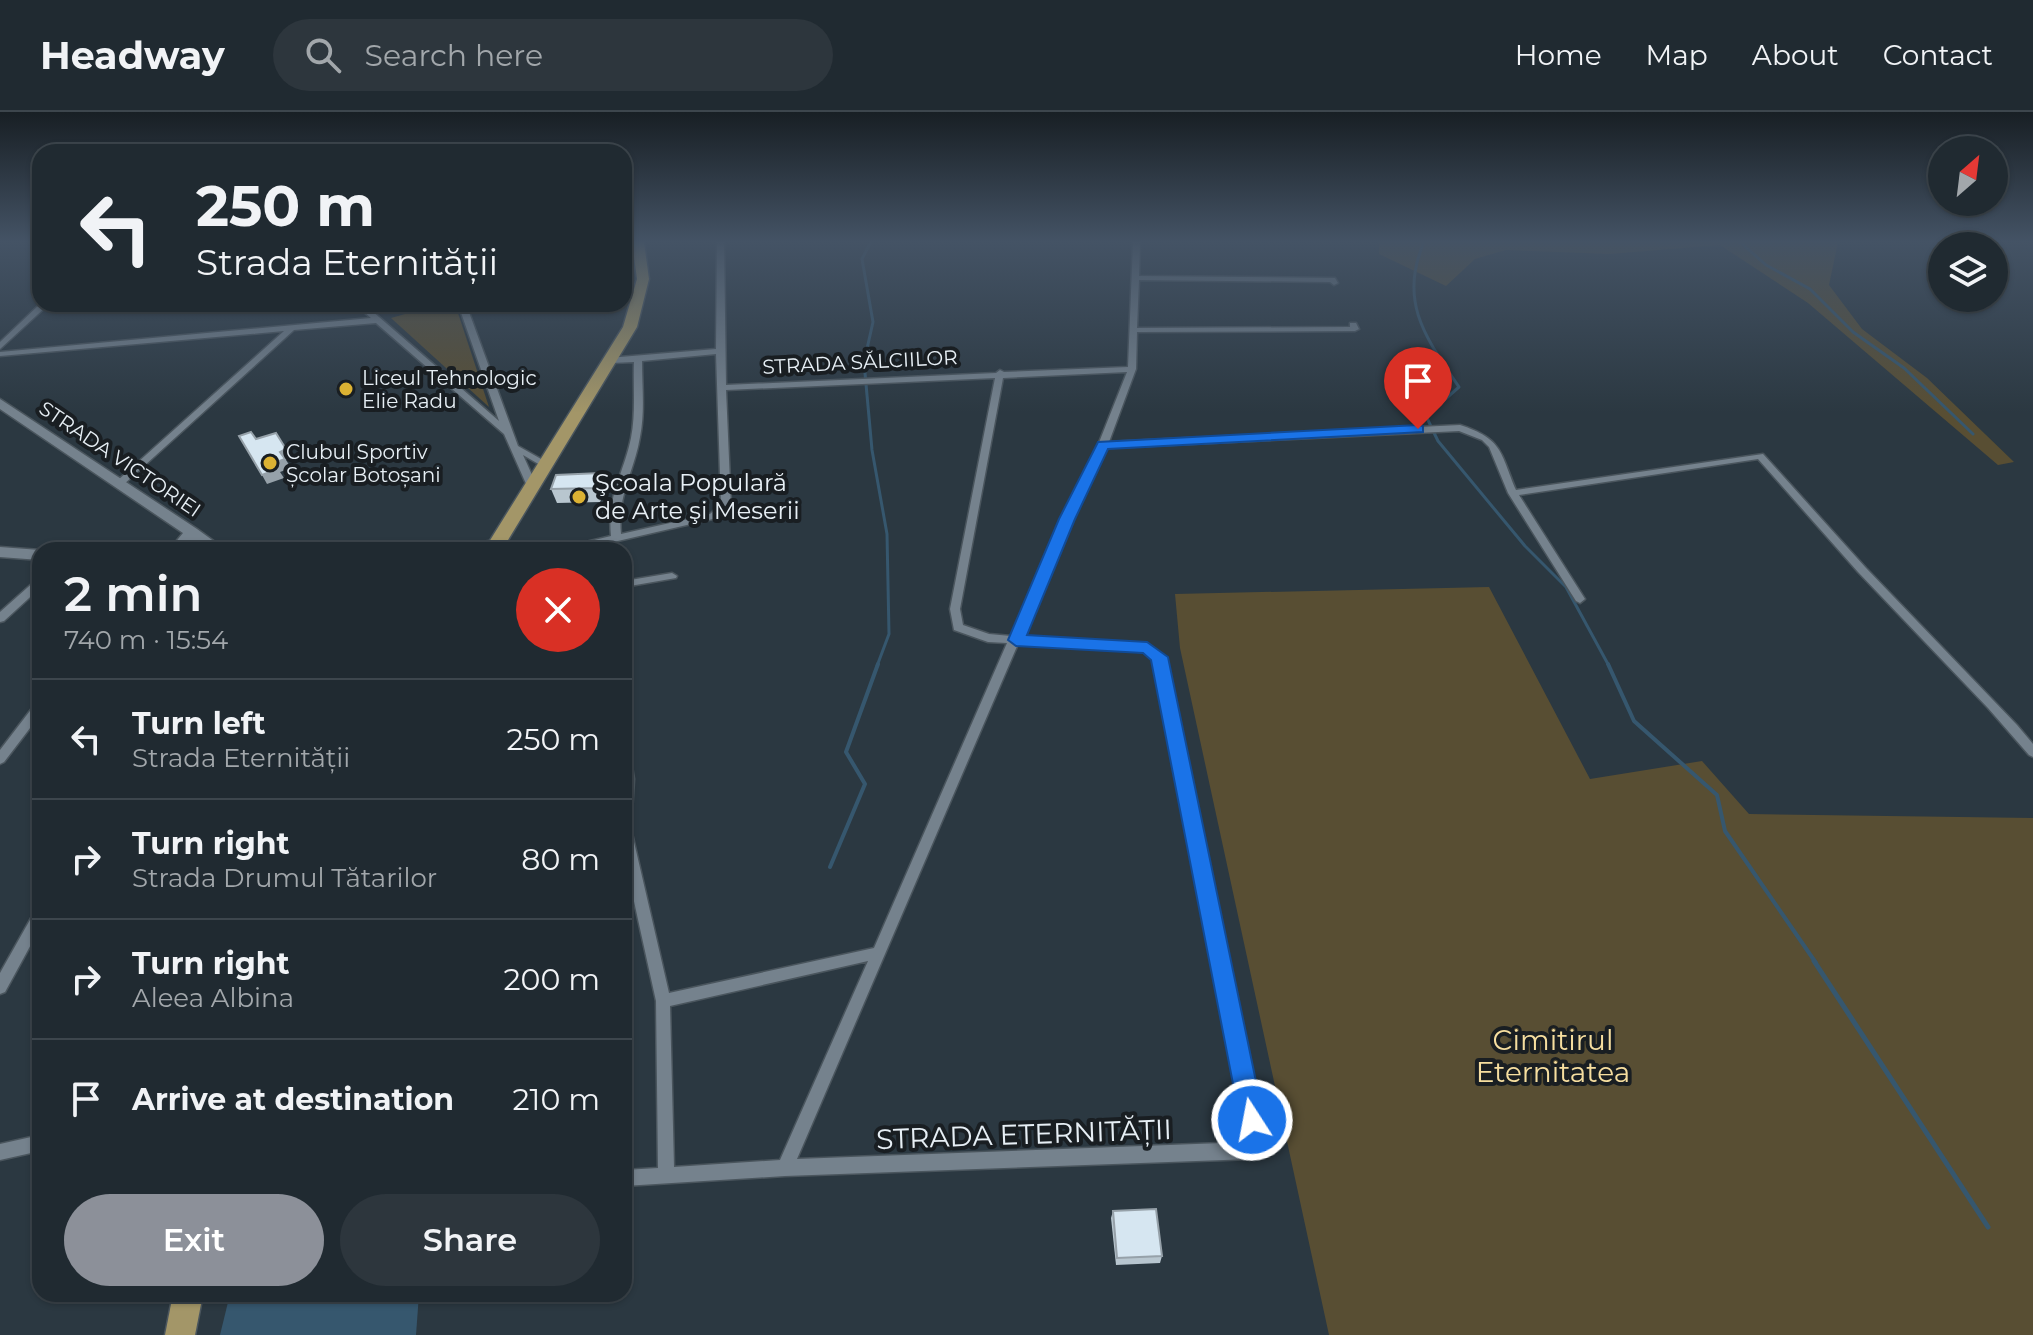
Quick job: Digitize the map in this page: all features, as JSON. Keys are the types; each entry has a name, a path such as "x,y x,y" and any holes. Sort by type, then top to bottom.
{"main road":[{"path":"497,542 611,360 630,327 640,299"},
{"path":"180,1335 186,1302"}],"street":[{"path":"599,542 713,516 726,505 720,299"},
{"path":"785,1168 1067,519 1103,445 1132,369 1136,299"},
{"path":"0,347 37,312"},
{"path":"368,312 508,433"},
{"path":"465,312 508,433 532,486"},
{"path":"0,354 377,320"},
{"path":"1134,330 1355,329 1353,325"},
{"path":"120,483 294,326"},
{"path":"611,360 720,351"},
{"path":"616,538 612,512 617,489 636,439 638,359"},
{"name":"STRADA SĂLCIILOR","path":"722,388 876,378 1132,369"},
{"path":"1000,373 955,618 958,627 966,633 1016,640"},
{"name":"STRADA VICTORIEI","path":"0,403 120,483 197,540"},
{"path":"1103,445 1460,428 1485,438 1493,446 1513,493 1580,599"},
{"path":"516,448 545,464"},
{"path":"1513,493 1760,456 1817,515 1861,569 1991,701 2033,752"},
{"path":"0,552 32,554"},
{"path":"632,583 672,576"},
{"path":"0,618 32,589"},
{"name":"STRADA ETERNITĂȚII","path":"632,1178 785,1168 1252,1151 1258,1145 1159,657 1147,648 1016,640"},
{"path":"0,759 32,717"},
{"path":"632,859 663,1001 666,1176"},
{"path":"0,987 32,929"},
{"path":"663,1001 877,953"},
{"path":"0,1152 32,1145"}],"green space":[{"path":"1802,299 1840,299 1862,329 1927,378 2014,462 1998,465"},
{"path":"412,312 458,312 489,407 391,318"},
{"name":"Cimitirul Eternitatea","path":"1489,587 1590,779 1702,761 1749,814 2033,818 2033,1335 1329,1335 1180,648 1175,594"}],"water":[{"path":"228,1302 418,1302 416,1335 220,1335"}],"building":[{"name":"Clubul Sportiv Școlar Botoșani","path":"251,432 256,439 276,433 286,449 280,452 285,459 274,463 278,469 262,475 239,436"},
{"path":"600,473 596,488 551,489 556,475"},
{"path":"1156,1209 1162,1256 1117,1258 1113,1211"}],"waterway":[{"path":"869,299 873,322 864,362 872,450 887,534 889,634 877,666"},
{"path":"1415,299 1419,319 1427,335 1459,387 1426,416 1438,441 1525,546 1566,587 1608,665"},
{"path":"1820,299 1853,332 1904,368 1973,434"},
{"path":"830,867 865,784 846,752 878,664"},
{"path":"1608,665 1634,721 1717,795 1725,831 1816,963"},
{"path":"1814,961 1988,1227"}],"place":[{"name":"Liceul Tehnologic Elie Radu","path":"346,389"},
{"name":"Clubul Sportiv Școlar Botoșani","path":"270,463"},
{"name":"Şcoala Populară de Arte şi Meserii","path":"579,497"}],"route":[{"path":"1252,1120 1159,657 1147,648 1016,640 1067,519 1103,445 1418,429"}]}
